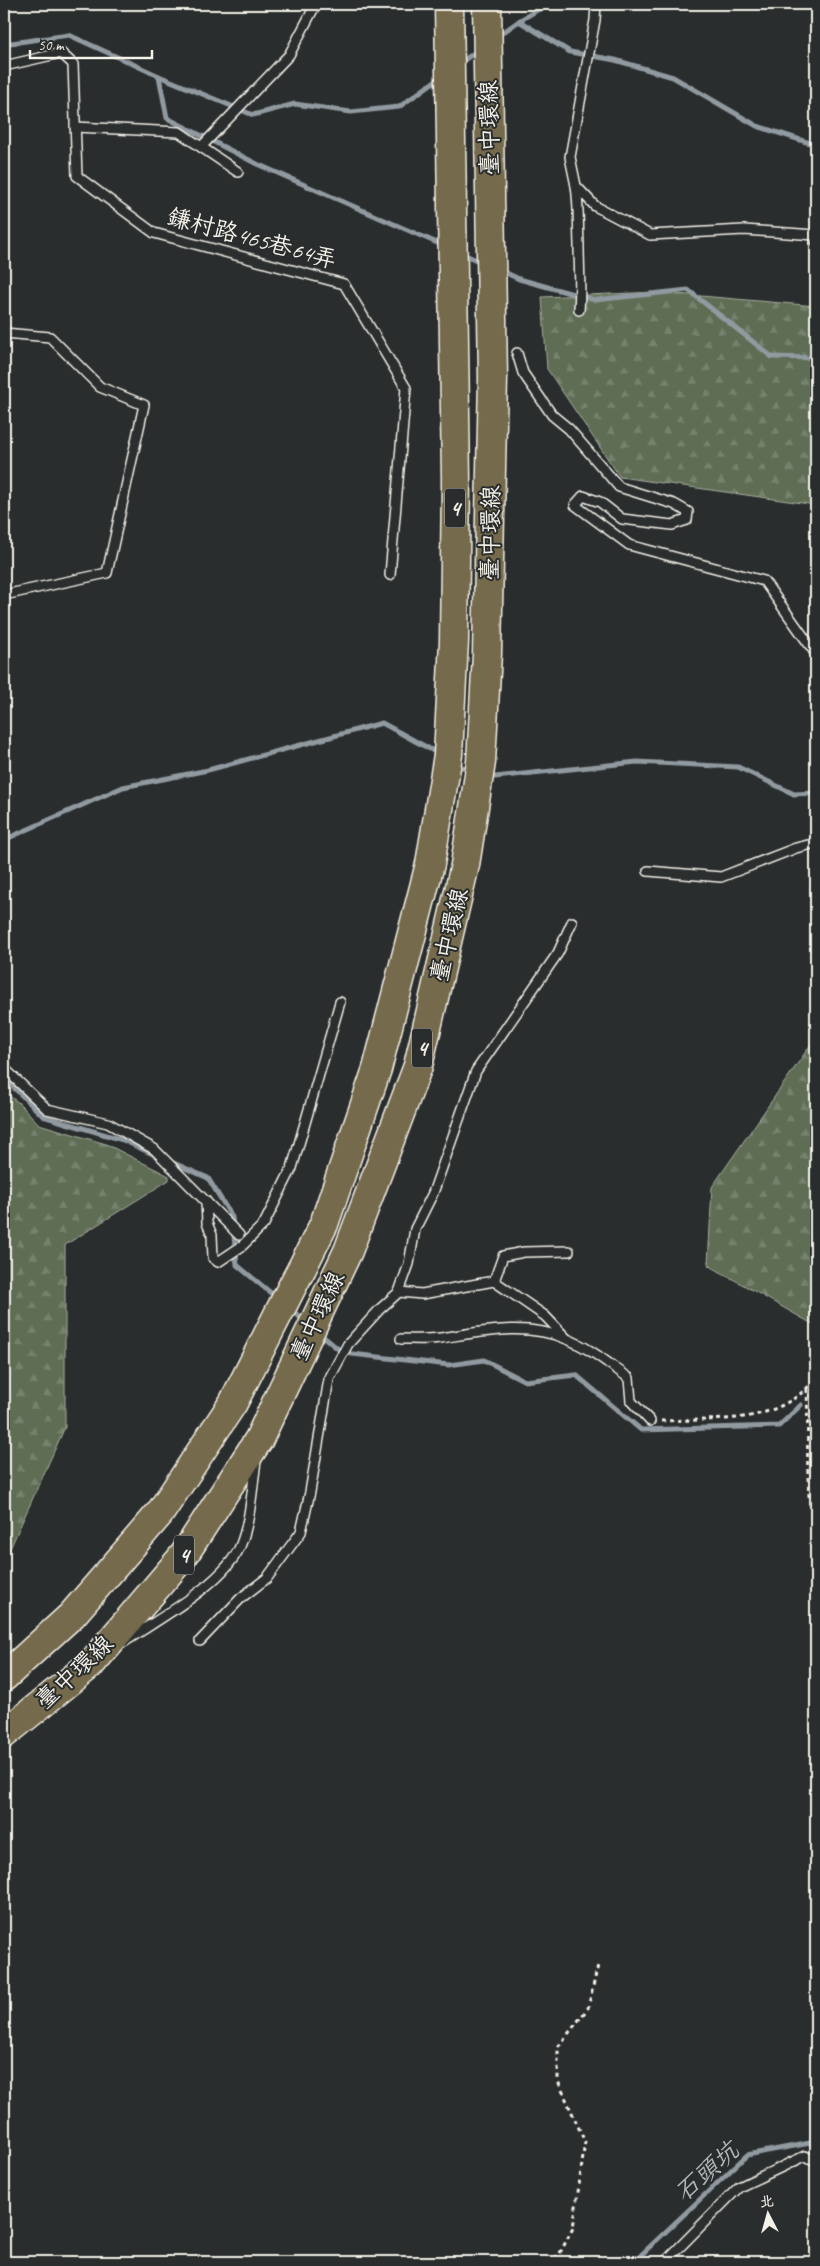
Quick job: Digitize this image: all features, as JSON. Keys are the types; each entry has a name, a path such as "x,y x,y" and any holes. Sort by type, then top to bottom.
{"highway":[{"name":"臺中環線","path":"4,1677 72,1615 160,1513 233,1403 324,1224 377,1069 430,864 447,761 454,641 455,509 449,4"},
{"name":"臺中環線","path":"4,1734 91,1664 184,1555 259,1439 348,1251 418,1066 465,864 479,776 487,654 493,378 487,4"}],"lane":[{"path":"201,147 289,55 316,4"},
{"path":"578,310 582,286 578,243 579,204 570,156 595,20 596,4"},
{"name":"鎌村路465巷64弄","path":"4,66 62,53 74,64 77,176 154,233 344,284 406,388 390,575"},
{"path":"75,127 179,132 238,172"},
{"path":"576,186 595,206 650,235 744,230 816,237"},
{"path":"4,333 50,337 100,387 144,405 107,573 4,595"},
{"path":"517,353 523,373 552,414 569,429 620,487 674,504 688,512 687,520 672,525 622,519 600,502 584,496 575,505 629,545 764,581 816,654"},
{"path":"648,871 721,876 796,848 816,843"},
{"path":"200,1641 242,1598 267,1578 301,1532 310,1492 329,1379 348,1344 380,1309 399,1292 408,1264 415,1229 433,1193 476,1071 558,953 572,922"},
{"path":"206,1201 207,1223 212,1235 213,1258 218,1262 242,1246 264,1224 292,1168 340,1002"},
{"path":"4,1068 47,1110 108,1123 154,1149 240,1235"},
{"path":"494,1281 503,1256 524,1252 569,1251"},
{"path":"399,1292 422,1294 494,1281 545,1316 567,1339"},
{"path":"401,1339 438,1338 477,1331 522,1329 567,1339 600,1357 629,1378 631,1401 650,1421"},
{"path":"91,1664 184,1602 211,1582 229,1564 240,1546 247,1525 259,1439"},
{"path":"665,2262 739,2187 806,2156 816,2161"}],"path":[{"path":"650,1421 752,1417 778,1409 807,1389 816,1379"},
{"path":"807,1389 810,1491 812,1525 816,1543"},
{"path":"547,2262 559,2255 573,2228 585,2142 558,2081 558,2048 588,2008 598,1965"}],"green space":[{"path":"655,292 816,306 816,505 620,477 547,369 542,297"},
{"path":"816,1037 816,1326 708,1265 712,1187"},
{"path":"4,1092 19,1103 39,1124 106,1144 169,1176 169,1180 65,1245 65,1427 4,1562"}],"waterway":[{"path":"519,21 547,4"},
{"path":"498,36 519,21 570,52 615,60 673,77 757,126 816,145"},
{"path":"4,44 69,35 159,76 167,118 257,164 444,246"},
{"path":"459,64 478,50"},
{"path":"159,76 253,115 295,104 351,112 399,107 442,76"},
{"path":"461,253 483,263"},
{"path":"500,270 519,279 595,300 688,290 772,357 816,358"},
{"path":"4,840 123,787 208,770 382,723 439,754"},
{"path":"486,778 637,762 738,767 794,794 816,793"},
{"path":"455,763 472,772"},
{"path":"4,1078 43,1116 123,1140 157,1156"},
{"path":"169,1161 208,1178 232,1217 237,1265 278,1299"},
{"path":"290,1309 305,1321"},
{"path":"319,1333 343,1353 449,1365 484,1360 525,1381 576,1375 641,1430 779,1426 801,1405"},
{"name":"石頭坑","path":"640,2262 641,2255 747,2155 810,2143 816,2145"}]}
